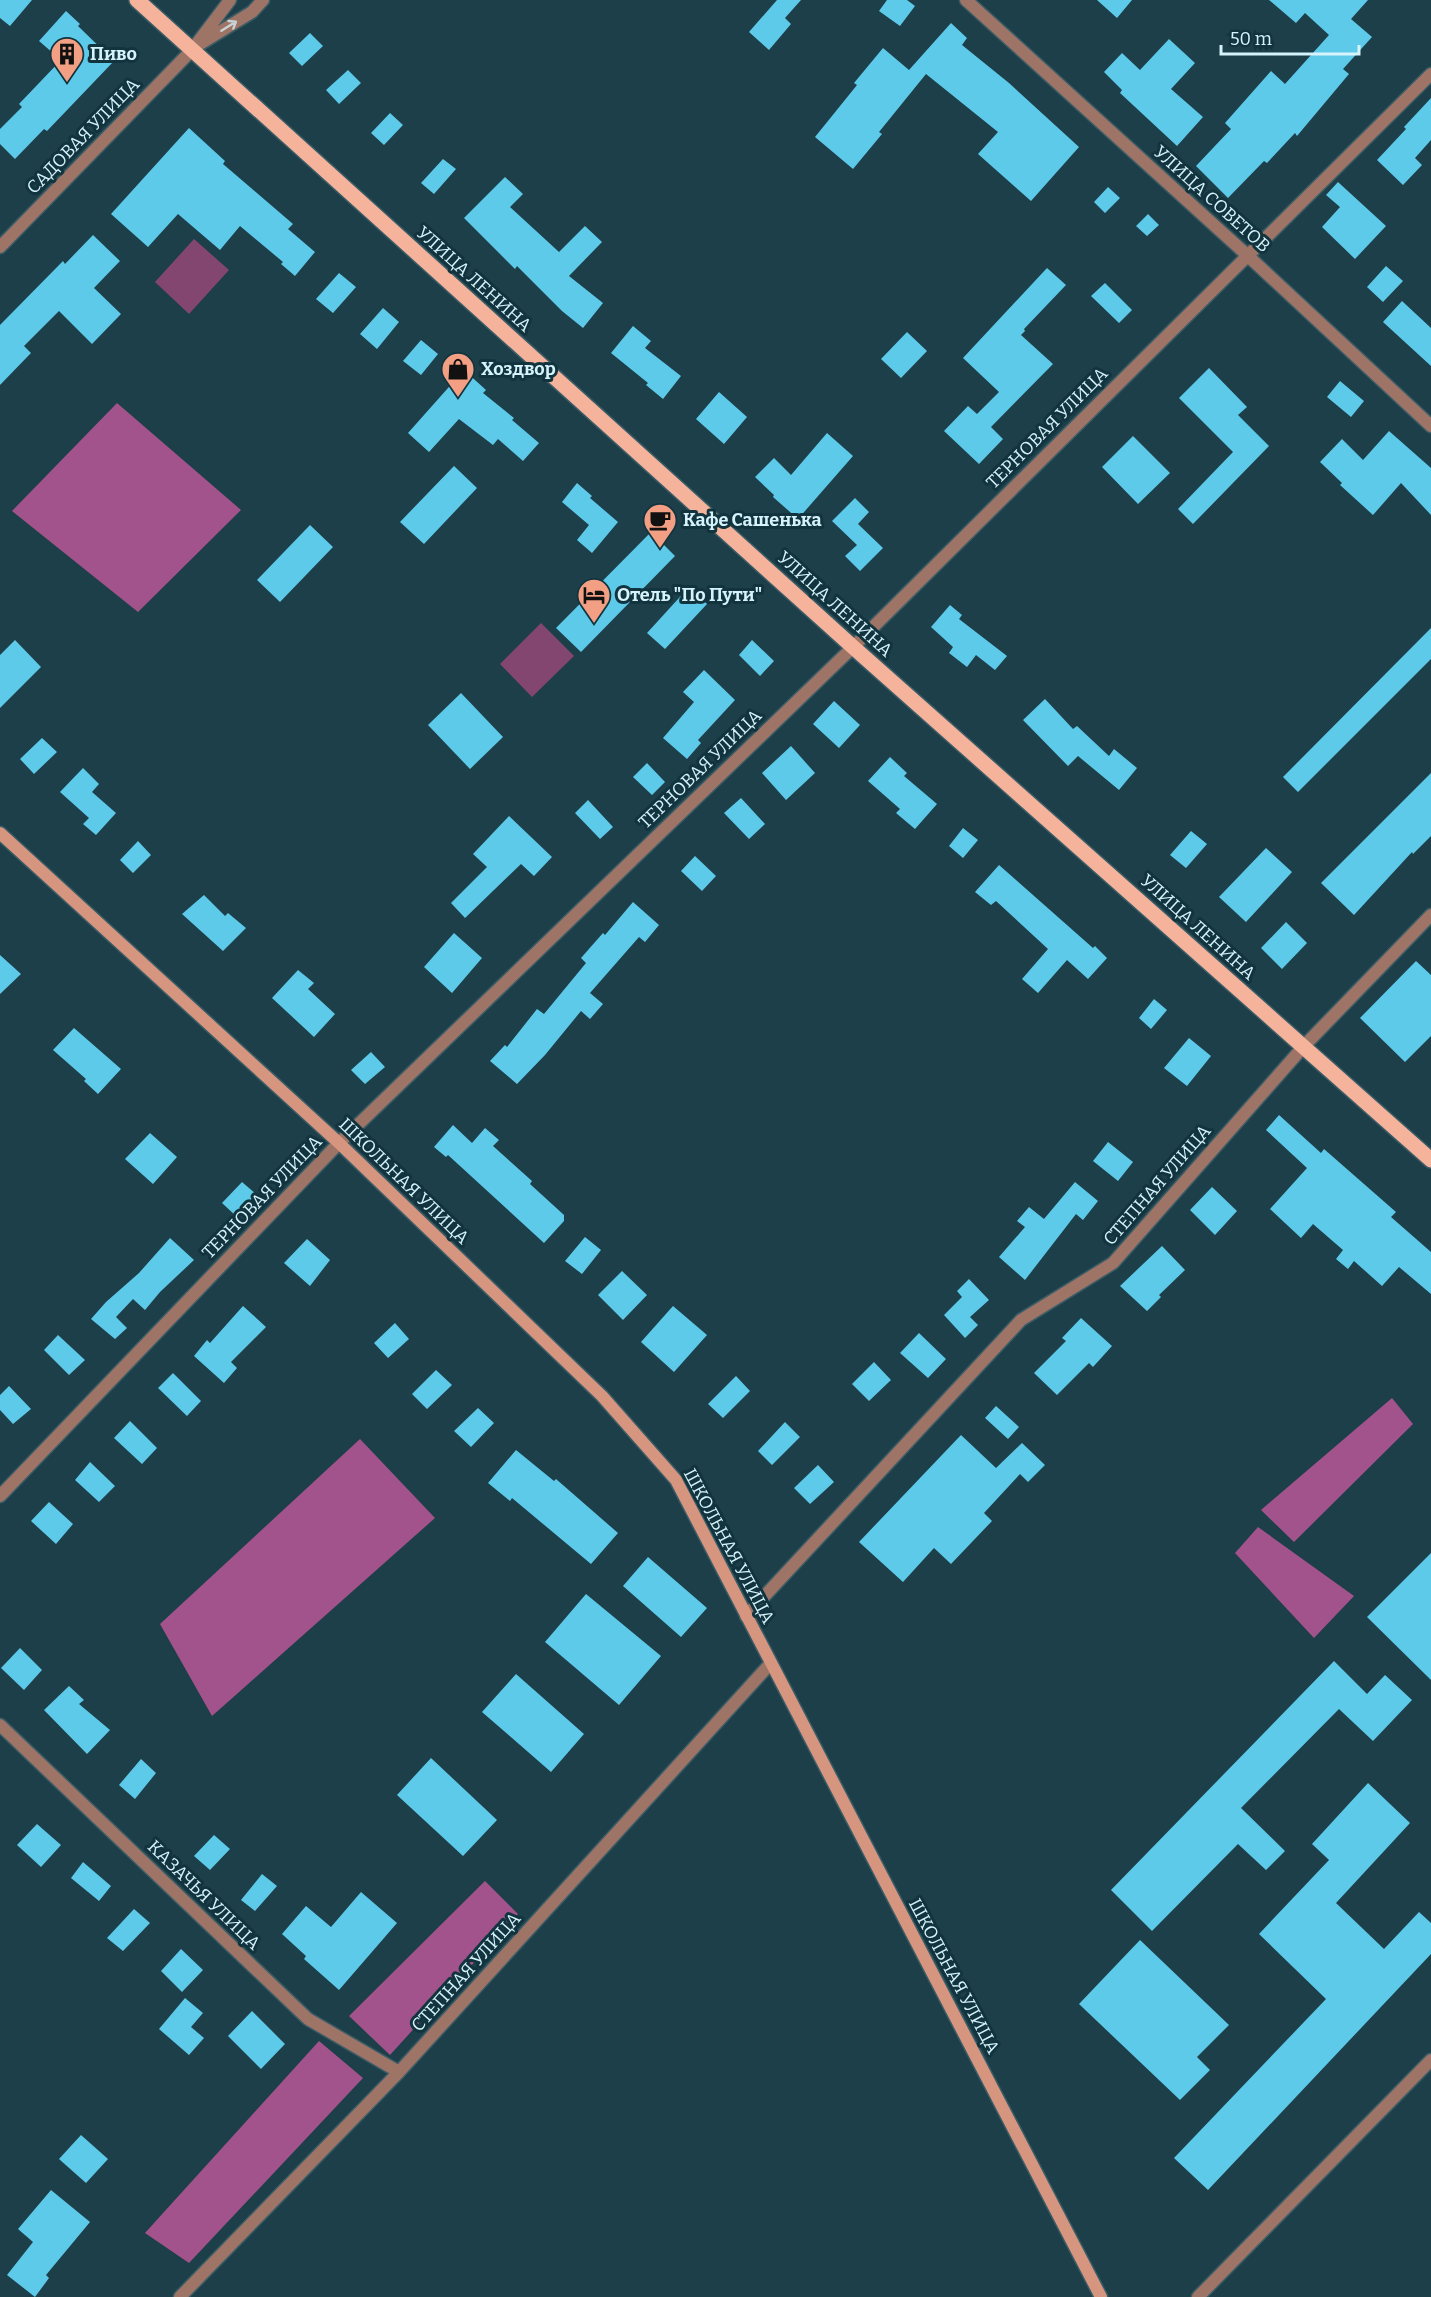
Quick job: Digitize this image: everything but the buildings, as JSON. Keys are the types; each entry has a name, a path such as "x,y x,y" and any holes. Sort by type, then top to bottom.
{"main road":[{"name":"УЛИЦА ЛЕНИНА","path":"137,0 853,646 1431,1160"}],"street":[{"name":"САДОВАЯ УЛИЦА","path":"0,247 192,50 230,0"},
{"name":"САДОВАЯ УЛИЦА","path":"192,50 252,12 263,0"},
{"name":"УЛИЦА СОВЕТОВ","path":"966,0 1431,426"},
{"name":"ТЕРНОВАЯ УЛИЦА","path":"0,1496 339,1143 853,646 1431,74"},
{"name":"ШКОЛЬНАЯ УЛИЦА","path":"0,834 339,1143 602,1396 676,1480 1101,2297"},
{"name":"СТЕПНАЯ УЛИЦА","path":"746,1616 1021,1320 1113,1263 1304,1046 1431,915"},
{"name":"СТЕПНАЯ УЛИЦА","path":"180,2297 399,2072 771,1663"},
{"name":"КАЗАЧЬЯ УЛИЦА","path":"0,1725 308,2019 399,2072"},
{"path":"1198,2297 1431,2060"}],"shaded area":[{"path":"194,239 229,270 189,314 155,282"},
{"path":"117,403 241,510 138,612 12,511"},
{"path":"541,623 574,656 532,697 500,664"},
{"path":"1392,1398 1413,1424 1294,1542 1261,1510"},
{"path":"360,1439 435,1518 212,1716 160,1624"},
{"path":"1258,1527 1354,1596 1314,1638 1235,1553"},
{"path":"485,1881 518,1914 390,2055 349,2016"},
{"path":"319,2041 363,2078 189,2263 145,2233"}],"place":[{"name":"Пиво","path":"67,83"},
{"name":"Хоздвор","path":"458,398"},
{"name":"Кафе Сашенька","path":"660,549"},
{"name":"Отель \"По Пути\"","path":"594,624"}]}
